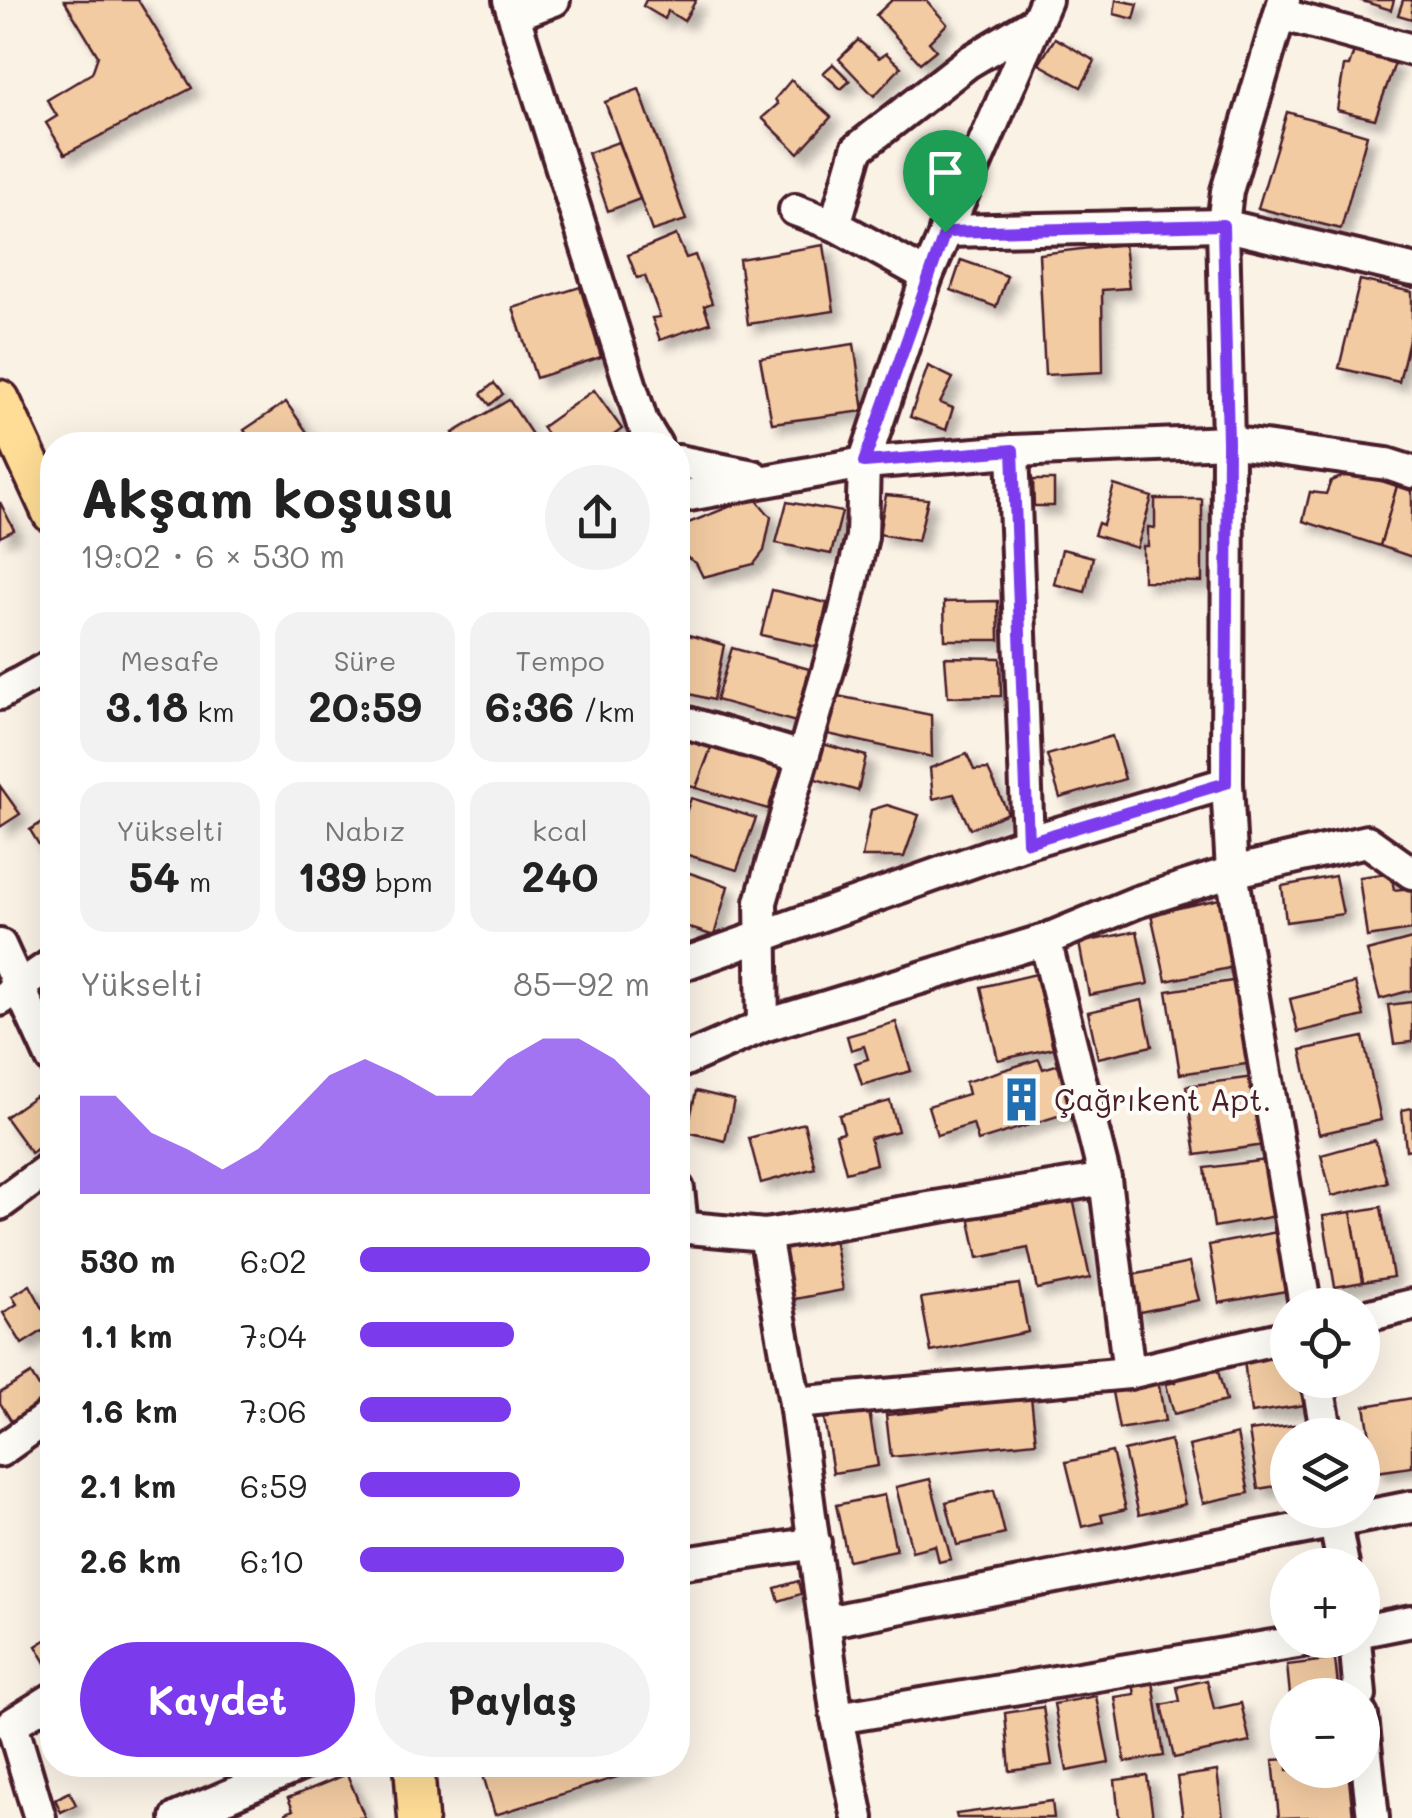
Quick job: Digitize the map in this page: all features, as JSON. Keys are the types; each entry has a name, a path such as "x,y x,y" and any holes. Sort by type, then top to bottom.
{"main road":[{"path":"0,400 40,487"},
{"path":"415,1777 418,1818"}],"street":[{"path":"554,0 511,7 648,432"},
{"path":"1302,1288 1232,872 1226,783 1228,442 1223,225 1227,191 1282,7 1412,50"},
{"path":"834,225 857,149 966,63 1040,11"},
{"path":"763,1026 761,902 862,537 864,462 927,276 1040,11"},
{"path":"795,210 834,225 927,276"},
{"path":"945,232 1223,225 1412,270"},
{"path":"690,494 864,462 1013,450 1228,442 1388,464 1412,472"},
{"path":"1013,450 1028,842"},
{"path":"690,463 766,479"},
{"path":"0,694 40,672"},
{"path":"690,724 802,757"},
{"path":"690,962 1028,842 1226,783"},
{"path":"690,1058 763,1026 1045,940 1137,902 1232,872 1368,841 1412,872"},
{"path":"1045,940 1105,1180 1129,1373"},
{"path":"0,945 10,993 40,1040"},
{"path":"10,993 40,972"},
{"path":"0,1204 40,1175"},
{"path":"690,1228 765,1235 1105,1180"},
{"path":"765,1235 796,1403 837,1718 858,1818"},
{"path":"1380,1313 1412,1305"},
{"path":"796,1403 1129,1373 1270,1340"},
{"path":"0,1451 40,1423"},
{"path":"1380,1511 1412,1507"},
{"path":"826,1622 1279,1528"},
{"path":"690,1562 815,1543"},
{"path":"1380,1627 1412,1621"},
{"path":"837,1718 1270,1646"},
{"path":"40,1706 12,1724 40,1818"},
{"path":"177,1818 272,1777"},
{"path":"1370,1788 1373,1818"}],"building":[{"path":"64,0 138,0 192,88 65,154 46,123 57,116 47,100 92,73 98,56"},
{"path":"646,0 696,0 684,21 668,11 665,19 643,6"},
{"path":"892,0 926,0 947,24 929,42 936,50 920,63 876,15"},
{"path":"1116,0 1138,4 1134,19 1114,14"},
{"path":"1359,0 1394,0 1391,10"},
{"path":"1403,0 1412,0 1412,19 1398,15"},
{"path":"1055,38 1095,61 1081,87 1039,64"},
{"path":"858,40 879,58 886,53 901,67 874,96 839,59"},
{"path":"1354,51 1395,63 1375,119 1337,110 1344,66 1349,66"},
{"path":"833,64 850,81 841,89 823,73"},
{"path":"791,80 831,117 798,153 762,118 778,104 775,99"},
{"path":"639,89 686,220 652,231 605,102"},
{"path":"1287,112 1367,135 1341,229 1258,208"},
{"path":"618,142 640,199 608,211 588,153"},
{"path":"676,235 686,258 695,255 712,303 704,306 710,323 660,340 652,318 660,317 645,276 637,278 628,255"},
{"path":"1124,244 1129,288 1102,290 1103,372 1045,375 1039,254"},
{"path":"824,245 834,311 748,324 739,259"},
{"path":"961,260 1007,276 996,307 951,290"},
{"path":"1360,280 1412,292 1412,326 1399,382 1339,368"},
{"path":"580,287 601,357 536,378 513,308"},
{"path":"854,344 864,411 772,423 760,358"},
{"path":"928,366 953,378 940,403 953,408 946,430 910,417"},
{"path":"494,383 503,394 490,405 481,394"},
{"path":"594,390 622,429 546,432 542,427"},
{"path":"509,400 530,432 455,432"},
{"path":"286,402 307,432 245,432"},
{"path":"1355,472 1397,486 1380,546 1303,521 1310,492 1326,494 1331,481"},
{"path":"1033,480 1054,480 1054,506 1034,506"},
{"path":"1114,485 1152,497 1137,548 1094,535 1098,523 1103,525"},
{"path":"1397,486 1412,491 1412,557 1380,546"},
{"path":"886,495 928,499 918,541 879,534"},
{"path":"754,497 771,517 764,551 754,564 703,577 690,559 690,522"},
{"path":"1155,499 1202,499 1202,582 1143,581 1143,546 1148,546 1148,527 1155,528"},
{"path":"0,502 14,530 0,537"},
{"path":"787,502 842,512 831,554 776,543"},
{"path":"1062,549 1093,557 1085,592 1054,584"},
{"path":"772,590 827,603 817,647 761,635"},
{"path":"998,601 999,640 945,640 944,602"},
{"path":"690,635 724,645 713,700 690,694"},
{"path":"732,648 809,669 796,722 716,700"},
{"path":"945,657 1000,658 1001,696 948,697"},
{"path":"838,696 931,715 932,757 828,734"},
{"path":"1112,736 1125,779 1060,798 1047,755"},
{"path":"690,738 712,746 696,788 690,786"},
{"path":"823,744 866,756 858,791 812,778"},
{"path":"712,746 783,766 768,809 696,788"},
{"path":"967,754 974,770 988,769 1008,813 970,829 954,794 933,799 930,768"},
{"path":"0,786 20,814 0,827"},
{"path":"691,798 756,818 737,870 690,856"},
{"path":"887,805 919,815 904,857 862,857 871,810"},
{"path":"40,824 40,846 30,830"},
{"path":"690,873 728,886 714,936 690,928"},
{"path":"1391,873 1394,890 1412,888 1412,930 1367,937 1359,877"},
{"path":"1335,876 1343,914 1286,922 1282,886"},
{"path":"1224,898 1239,966 1166,981 1151,914"},
{"path":"1137,931 1148,984 1089,995 1079,943"},
{"path":"1412,939 1412,990 1380,999 1367,951"},
{"path":"1036,974 1053,1048 998,1060 981,987"},
{"path":"1239,980 1253,1063 1180,1074 1167,991"},
{"path":"1355,983 1364,1016 1298,1032 1290,999"},
{"path":"1142,1000 1152,1046 1098,1058 1088,1012"},
{"path":"1412,1002 1412,1042 1394,1044 1388,1005"},
{"path":"896,1022 911,1071 862,1085 855,1063 868,1059 864,1046 851,1050 847,1036"},
{"path":"1363,1037 1381,1120 1319,1134 1301,1050"},
{"name":"Çağrıkent Apt.","path":"1079,1058 1093,1105 978,1141 973,1124 937,1135 928,1106 968,1094 965,1082 1039,1059 1043,1069"},
{"path":"1254,1077 1264,1145 1196,1155 1186,1086"},
{"path":"696,1091 734,1100 725,1141 690,1133"},
{"path":"35,1096 40,1104 40,1147 31,1153 5,1117"},
{"path":"890,1101 898,1131 870,1138 876,1164 846,1172 836,1134 844,1132 839,1115"},
{"path":"1412,1108 1412,1149 1406,1150 1402,1110"},
{"path":"804,1123 815,1168 761,1183 749,1138"},
{"path":"1375,1140 1387,1182 1332,1196 1321,1155"},
{"path":"1267,1160 1276,1216 1214,1227 1205,1168"},
{"path":"1068,1175 1090,1278 1037,1289 1028,1248 978,1258 964,1193"},
{"path":"1381,1207 1393,1277 1363,1282 1351,1212"},
{"path":"1351,1212 1363,1282 1335,1287 1323,1216"},
{"path":"832,1227 843,1290 779,1302 768,1239"},
{"path":"1277,1232 1286,1288 1270,1288 1270,1294 1219,1303 1209,1245"},
{"path":"1189,1263 1199,1300 1135,1313 1128,1276"},
{"path":"1019,1284 1028,1332 931,1352 921,1298"},
{"path":"30,1285 40,1303 40,1333 22,1344 3,1313 17,1304 12,1296"},
{"path":"1270,1342 1270,1398 1304,1398 1305,1405 1251,1413 1242,1346"},
{"path":"1214,1356 1226,1401 1174,1414 1166,1384 1176,1382 1172,1367"},
{"path":"1155,1363 1165,1421 1119,1429 1108,1371"},
{"path":"31,1374 40,1389 40,1404 12,1422 0,1403 0,1393"},
{"path":"1030,1388 1036,1442 891,1457 886,1415 944,1409 943,1397"},
{"path":"1412,1398 1412,1467 1380,1471 1380,1418 1367,1418 1365,1406"},
{"path":"869,1411 878,1466 833,1473 824,1418"},
{"path":"1270,1428 1270,1487 1258,1489 1249,1431"},
{"path":"1237,1434 1249,1493 1203,1503 1189,1446"},
{"path":"1170,1440 1185,1504 1139,1515 1124,1451"},
{"path":"1112,1452 1126,1509 1101,1515 1103,1522 1082,1527 1066,1462"},
{"path":"930,1479 951,1559 939,1562 935,1545 912,1551 896,1487"},
{"path":"994,1490 1005,1534 957,1545 946,1502"},
{"path":"884,1495 896,1550 848,1560 836,1505"},
{"path":"798,1581 801,1594 779,1601 775,1588"},
{"path":"1335,1659 1337,1678 1288,1678 1287,1665"},
{"path":"1207,1680 1214,1709 1241,1703 1250,1742 1174,1758 1162,1705 1180,1701 1177,1687"},
{"path":"1153,1681 1164,1756 1125,1762 1115,1697 1135,1694 1133,1684"},
{"path":"1096,1696 1109,1763 1067,1771 1054,1704"},
{"path":"1043,1707 1052,1765 1010,1771 1005,1713"},
{"path":"1217,1771 1223,1818 1183,1818 1177,1777"},
{"path":"1147,1776 1153,1817 1119,1818 1115,1780"},
{"path":"348,1777 365,1818 288,1818 286,1813 293,1810 288,1798"},
{"path":"484,1777 617,1777 495,1815"},
{"path":"1276,1788 1350,1788 1353,1816 1279,1818"},
{"path":"70,1792 76,1805 61,1812 55,1799"},
{"path":"1052,1801 1054,1818 957,1818 956,1814"}],"place":[{"name":"Çağrıkent Apt.","path":"1021,1099"}],"route":[{"path":"1223,225 1228,442 1226,783 1028,842 1013,450 864,462 945,232 1223,225"}]}
